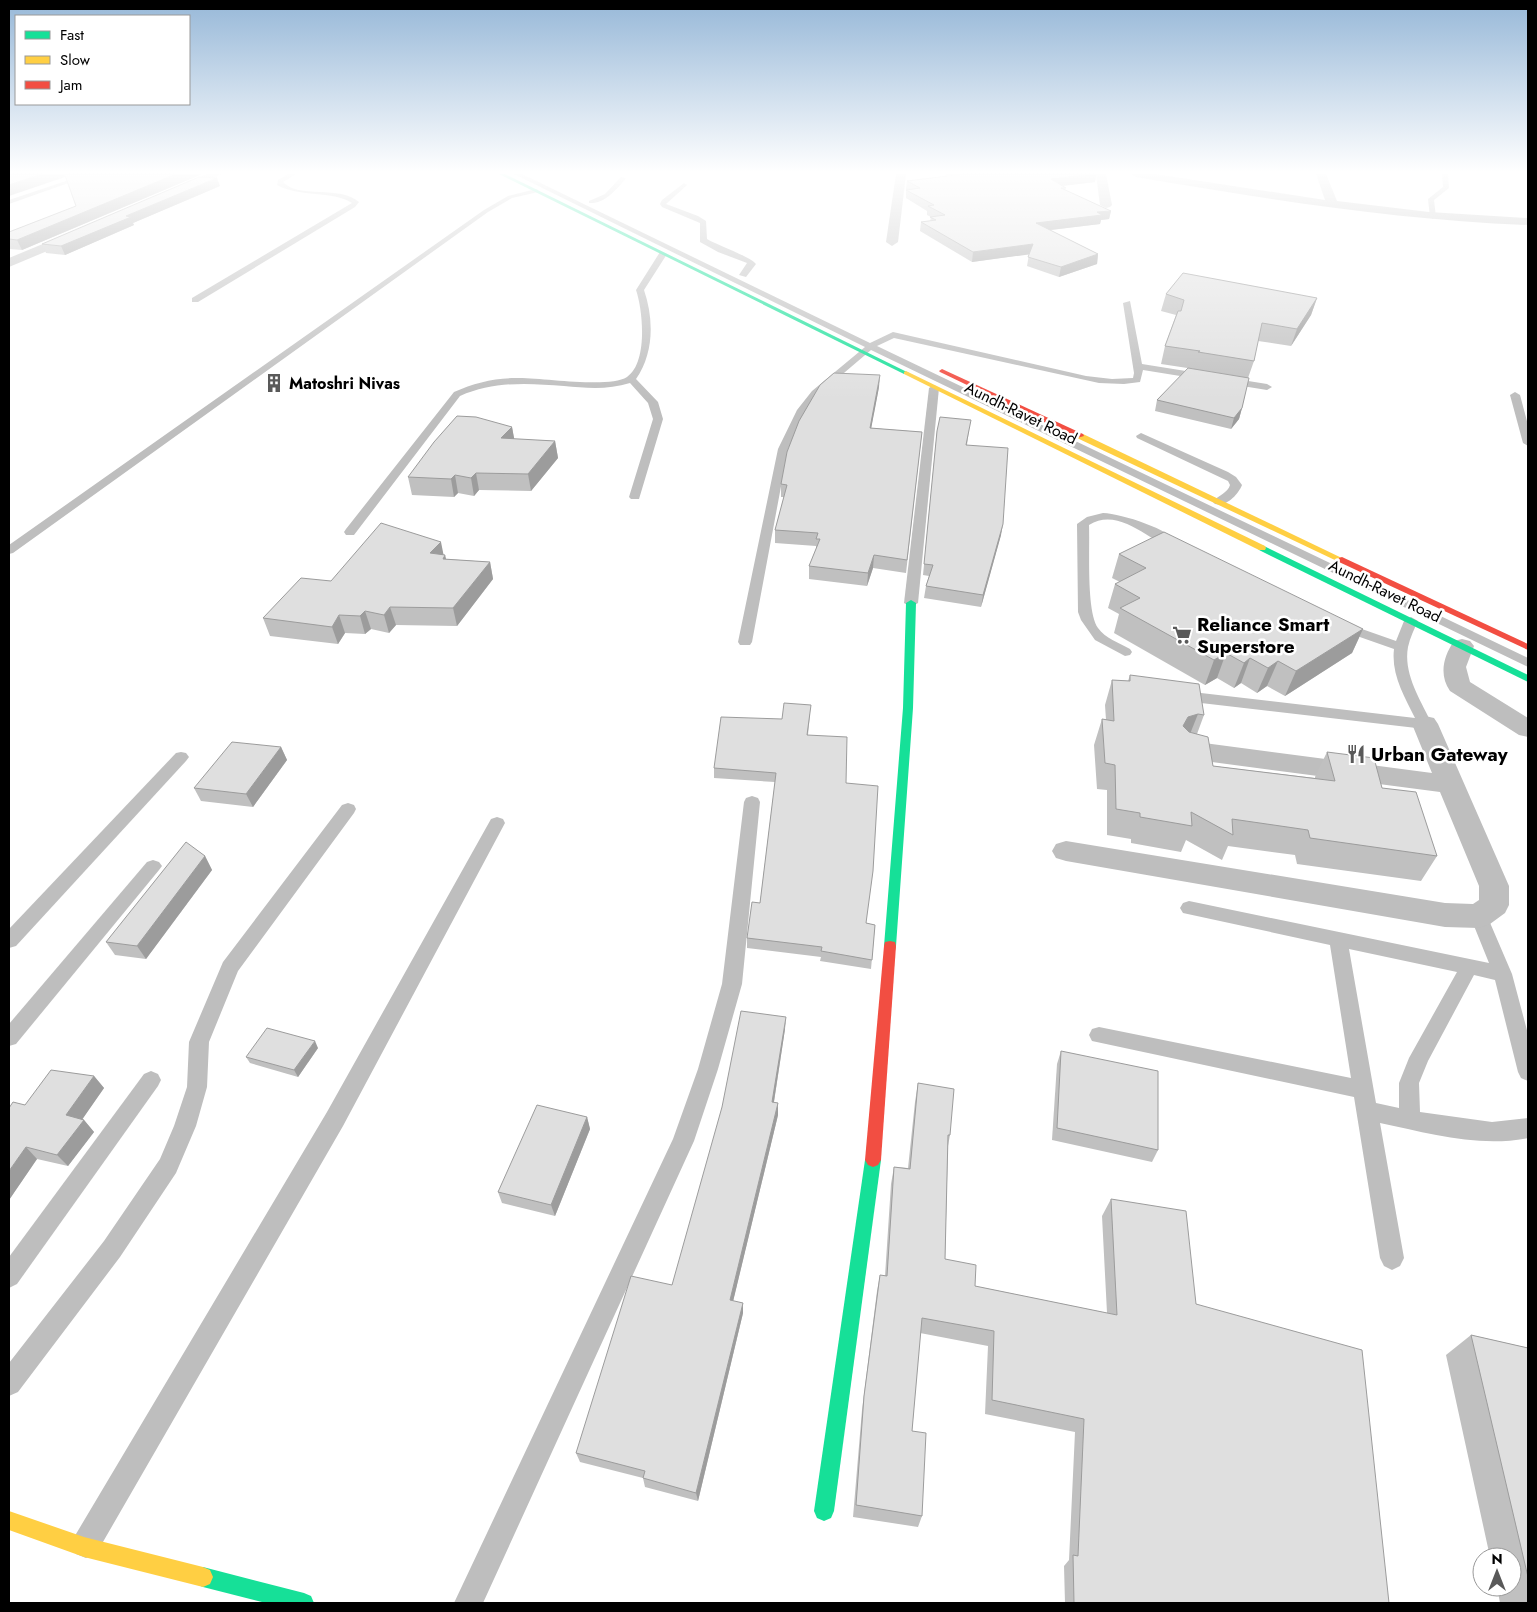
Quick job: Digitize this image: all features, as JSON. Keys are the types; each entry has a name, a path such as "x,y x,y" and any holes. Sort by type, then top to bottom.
{"main road":[{"name":"Aundh-Ravet Road","path":"653,249 1219,502 1528,647"},
{"name":"Aundh-Ravet Road","path":"688,249 742,275 871,347 934,388 1528,680"},
{"path":"824,1511 875,1147 908,708 911,603"},
{"path":"9,1521 84,1547 247,1596 304,1603"}],"street":[{"path":"9,263 41,249"},
{"path":"1462,646 1454,667 1459,686 1528,729"},
{"path":"1066,851 1445,915 1479,916 1494,905 1494,886 1424,724"},
{"path":"1189,750 1450,784"}],"lane":[{"path":"195,300 280,249"},
{"path":"9,550 432,249"},
{"path":"671,249 1528,663"},
{"path":"721,249 750,261 752,264 750,268 742,275"},
{"path":"350,532 457,394 463,390 489,382 603,385 623,384 631,379 641,362 646,340 644,300 640,290 663,254"},
{"path":"745,642 783,449 802,410 815,393 871,347 893,335 1111,382 1137,380 1137,366 1128,303"},
{"path":"1137,366 1267,386"},
{"path":"631,379 653,402 658,420 635,497"},
{"path":"911,603 934,388"},
{"path":"1515,395 1528,443"},
{"path":"1141,436 1232,479 1236,485 1234,491 1219,502"},
{"path":"1125,652 1100,639 1090,629 1087,622 1085,612 1083,524 1094,517 1112,517 1142,528 1186,550"},
{"path":"1327,621 1401,647"},
{"path":"1201,698 1424,724 1404,677 1400,658 1401,647 1411,621"},
{"path":"9,941 181,757"},
{"path":"468,1603 683,1141 708,1069 732,984 752,802"},
{"path":"9,1383 112,1249 168,1166 185,1126 197,1087 199,1042 230,968 348,809"},
{"path":"84,1547 335,1119 497,823"},
{"path":"9,1038 154,866"},
{"path":"1190,908 1502,974"},
{"path":"1479,916 1502,974 1528,1072"},
{"path":"1338,939 1392,1258"},
{"path":"1410,1119 1409,1083 1419,1058 1469,967"},
{"path":"1099,1035 1363,1090"},
{"path":"9,1276 151,1080"},
{"path":"1367,1111 1485,1132 1516,1132 1528,1128"}],"building":[{"path":"968,249 994,249 973,252"},
{"path":"1031,249 1088,249 1098,254 1061,267 1028,257"},
{"path":"1183,273 1317,298 1297,329 1262,323 1254,361 1165,346 1184,300 1166,294"},
{"path":"1188,368 1249,378 1242,408 1234,418 1157,400"},
{"path":"834,373 880,375 870,428 922,432 907,560 874,555 868,573 809,566 820,539 816,539 818,533 775,530 787,485 781,484 787,452 799,421 820,385"},
{"path":"457,416 476,417 512,427 501,438 555,441 528,474 476,473 471,478 455,475 451,479 408,477 434,442"},
{"path":"940,417 971,420 966,445 1008,448 1003,524 983,595 926,586 933,565 924,564"},
{"path":"381,523 441,542 430,553 445,555 443,559 490,562 453,608 390,607 384,615 365,611 360,616 339,615 332,627 263,618 301,578 331,581"},
{"path":"1164,532 1363,629 1296,671 1278,661 1268,668 1250,658 1244,663 1226,653 1214,660 1120,608 1140,598 1115,584 1146,568 1119,554"},
{"path":"1130,675 1199,684 1204,715 1198,714 1188,717 1183,726 1189,732 1208,737 1213,766 1335,781 1327,752 1374,758 1382,788 1416,792 1437,856 1310,838 1308,830 1232,819 1233,835 1191,812 1192,826 1140,817 1140,813 1116,809 1115,765 1105,763 1102,719 1114,721 1112,680 1130,681"},
{"path":"784,703 811,705 807,735 847,737 846,783 878,786 873,871 866,923 875,925 872,960 821,951 822,947 747,938 752,902 760,903 776,773 714,768 721,717 782,719"},
{"path":"232,742 281,747 246,794 194,788"},
{"path":"186,842 205,856 137,946 106,942"},
{"path":"741,1011 786,1017 772,1102 778,1103 730,1300 743,1303 696,1493 643,1478 645,1471 576,1453 631,1276 672,1285 722,1107"},
{"path":"267,1028 315,1041 294,1070 246,1057"},
{"path":"1061,1051 1158,1071 1158,1150 1057,1128"},
{"path":"51,1070 94,1076 66,1115 84,1120 57,1155 26,1147 9,1171 9,1108 13,1102 25,1105"},
{"path":"918,1083 954,1089 950,1135 948,1135 945,1259 976,1265 975,1286 1117,1315 1111,1199 1186,1211 1196,1304 1362,1350 1389,1603 1074,1603 1073,1555 1078,1556 1084,1419 992,1400 994,1331 922,1318 912,1431 926,1433 922,1516 856,1505 864,1396 880,1275 887,1276 894,1167 910,1169"},
{"path":"537,1105 587,1117 551,1205 498,1192"},
{"path":"1471,1335 1528,1348 1528,1577"}],"traffic: fast":[{"path":"654,249 906,373"},
{"path":"1262,548 1528,679"},
{"path":"890,946 908,708 911,603"},
{"path":"824,1511 873,1160"},
{"path":"203,1577 304,1603"}],"traffic: slow":[{"path":"906,373 1262,548"},
{"path":"1080,436 1342,560"},
{"path":"9,1521 84,1547 203,1577"}],"traffic: jam":[{"path":"942,371 1080,436"},
{"path":"1342,560 1528,647"},
{"path":"873,1160 890,946"}],"place":[{"name":"Matoshri Nivas","path":"274,383"},
{"name":"Reliance Smart Superstore","path":"1182,635"},
{"name":"Urban Gateway","path":"1356,754"}]}
